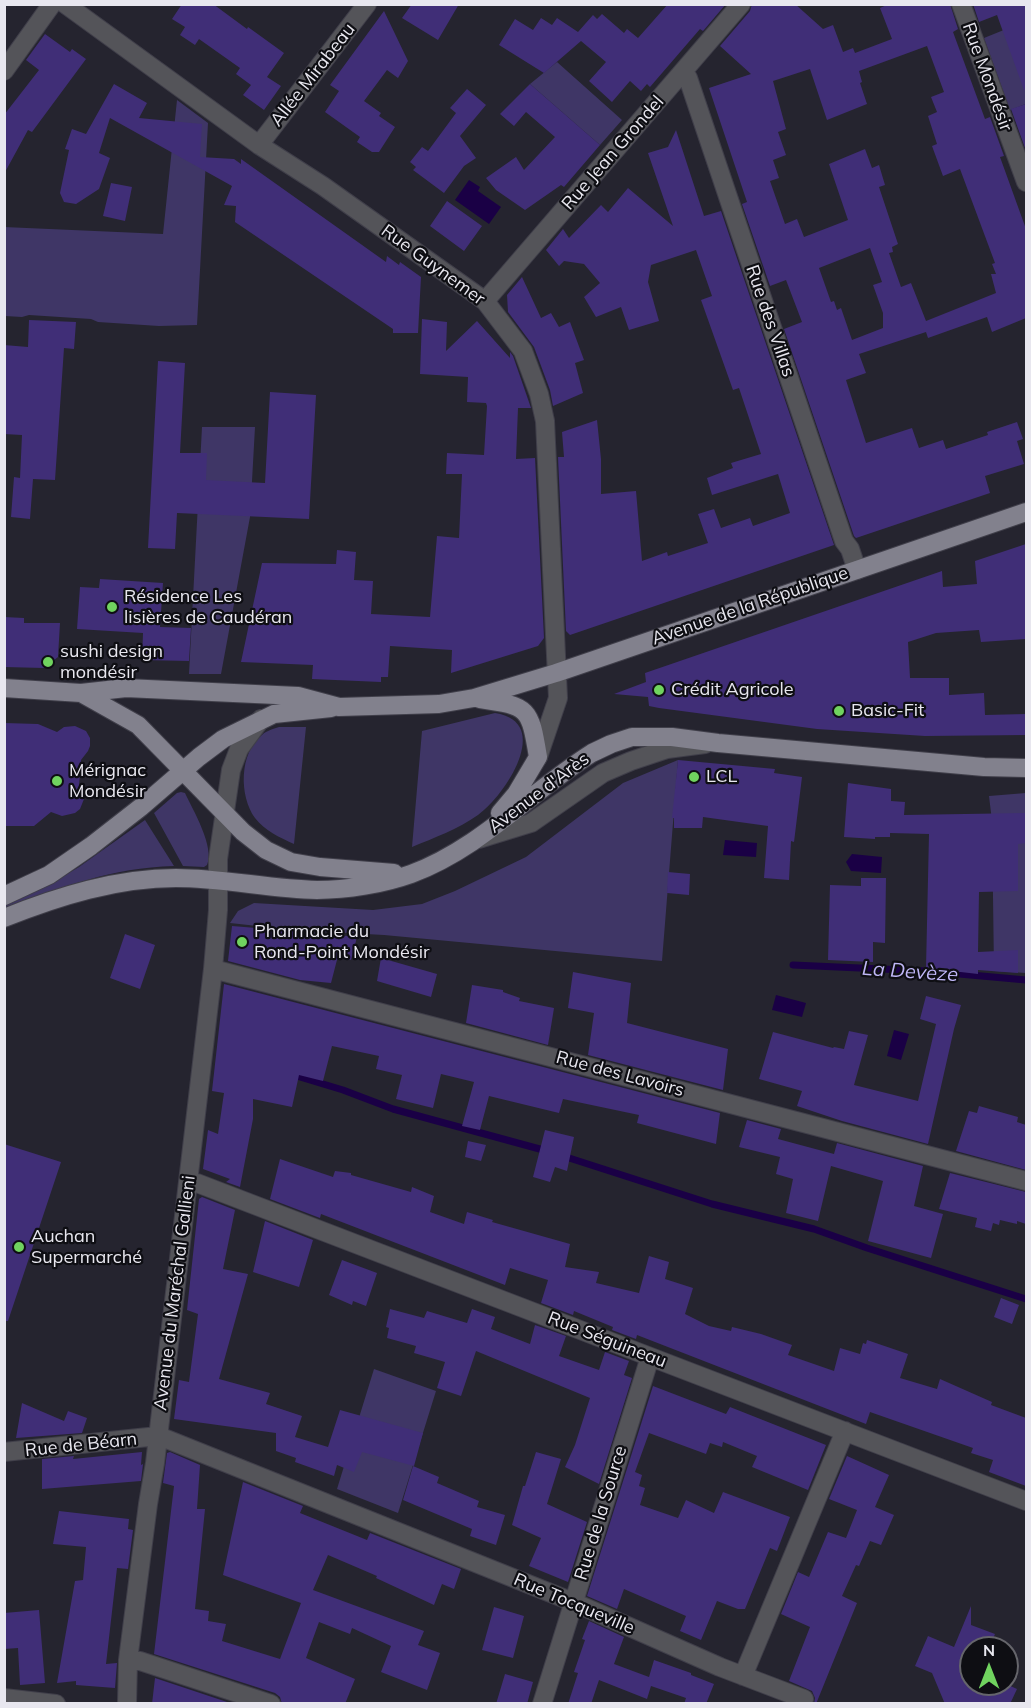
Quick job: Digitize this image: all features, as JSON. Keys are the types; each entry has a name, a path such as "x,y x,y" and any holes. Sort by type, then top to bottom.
{"main road":[{"name":"Avenue de la République","path":"474,698 556,673 1026,512"},
{"path":"4,688 81,693 126,688 288,695 339,707"},
{"path":"81,693 138,725 243,832 266,850 291,862 320,867 410,874"},
{"path":"4,896 49,875 141,807 223,739 261,719 280,713 339,707 439,704 474,698 510,703 523,709 533,728 538,757 516,794 477,840 452,855 410,874 366,885 318,890 169,878 112,885 74,894 4,918"},
{"name":"Avenue d'Arès","path":"477,840 584,758 611,744 632,737 672,736 984,767 1026,768"}],"street":[{"path":"4,71 52,4"},
{"name":"Rue Guynemer","path":"65,4 259,145 323,186 485,301 523,351 539,394 545,421 557,646 558,698 538,757"},
{"name":"Allée Mirabeau","path":"259,145 367,4"},
{"name":"Rue Jean Grondel","path":"485,301 741,4"},
{"name":"Rue Mondésir","path":"961,4 1026,182"},
{"name":"Rue des Villas","path":"682,73 688,78 840,530 857,570"},
{"name":"Avenue du Maréchal Gallieni","path":"127,1704 128,1660 158,1436 213,969 218,859 224,812 234,759 261,719"},
{"name":"Rue des Lavoirs","path":"213,969 1026,1181"},
{"name":"Rue Séguineau","path":"188,1183 197,1183 1026,1500"},
{"name":"Rue de la Source","path":"542,1704 650,1357"},
{"path":"743,1676 845,1431"},
{"name":"Rue de Béarn","path":"4,1452 158,1436"},
{"name":"Rue Tocqueville","path":"158,1436 573,1602 743,1676 804,1699"},
{"path":"128,1660 271,1704"},
{"path":"4,1698 56,1704"}],"shaded area":[{"path":"1026,21 1026,104 1010,110 984,38"},
{"path":"557,62 622,120 600,145 530,84"},
{"path":"177,100 208,123 197,325 159,326 98,322 91,319 29,315 5,316 4,227 163,234"},
{"path":"469,180 480,187 478,191 501,207 489,224 455,200"},
{"path":"202,427 255,427 250,517 221,674 189,674"},
{"path":"495,713 512,719 521,730 523,744 511,777 489,806 478,815 454,829 412,847 422,731"},
{"path":"279,727 306,727 294,844 259,823 250,809 244,787 245,763 254,743 266,732"},
{"path":"678,760 662,961 230,923 238,911 254,903 373,910 422,904 526,857 623,783"},
{"path":"181,792 185,793 206,839 209,857 204,867 183,866 154,813"},
{"path":"1026,793 1026,973 994,971 992,821 989,796"},
{"path":"145,820 174,866 129,870 87,880 5,911 5,904 50,884 79,867"},
{"path":"725,840 757,843 756,857 723,855"},
{"path":"852,854 882,857 881,873 851,871 846,862"},
{"path":"776,995 806,1003 802,1017 772,1010"},
{"path":"894,1030 909,1034 901,1060 887,1056"},
{"path":"374,1369 436,1391 398,1513 337,1489"}],"building":[{"path":"182,4 213,4 284,53 267,77 281,86 264,110 243,95 251,85 236,74 240,68 199,39 195,45 180,35 185,27 172,19"},
{"path":"412,4 459,4 438,40 402,18"},
{"path":"668,4 726,4 703,31 700,29 650,87 647,84 641,91 630,81 612,102 589,81 606,62 581,41 544,73 499,45 515,19 533,30 541,18 552,25 557,18 578,32 593,15 597,19 602,14 624,33 627,29 638,38"},
{"path":"752,4 795,4 823,29 833,25 843,52 853,48 855,53 892,39 880,8 889,4 950,4 958,29 953,32 985,119 990,117 1004,156 1000,157 1026,229 1026,318 992,332 987,317 928,338 926,332 859,354 866,373 846,380 866,443 912,428 919,448 943,440 946,449 988,435 987,432 1017,422 1023,439 1017,441 1024,464 985,476 990,493 856,538 854,536 784,329 802,322 786,280 770,286 742,204 747,202 709,88 751,74 720,46 750,11","holes":["927,46 944,92 931,97 937,112 928,116 937,144 932,146 943,176 960,169 995,263 992,264 996,274 991,274 996,293 926,321 911,283 901,287 889,253 893,252 892,247 898,244 879,187 885,185 879,165 872,168 865,149 829,164 848,220 804,237 797,219 785,224 770,181 779,178 773,160 786,155 778,132 786,129 773,81 810,69 827,120 867,104 860,83 862,82 859,71","870,248 882,282 873,285 883,313 883,328 852,340 841,308 837,310 834,301 831,302 819,268"]},
{"path":"973,4 1026,4 1026,90 1024,90 997,15 979,22"},
{"path":"384,11 408,61 398,78 387,70 364,101 381,113 379,116 395,127 379,152 372,152 357,142 360,137 325,112 339,91 330,85"},
{"path":"45,34 70,52 72,49 86,59 32,132 28,130 4,174 4,115 39,70 26,60"},
{"path":"114,84 147,103 139,118 202,124 200,157 234,159 241,164 241,159 386,262 387,256 421,277 418,333 393,333 393,329 235,222 236,206 224,205 232,186 110,118 99,153 110,158 99,189 76,204 64,202 60,193 69,150 65,149 72,129 86,134"},
{"path":"530,84 600,145 564,187 561,185 525,210 496,190 486,178 516,157 524,170 555,137 526,112 514,126 500,114"},
{"path":"467,89 486,105 460,136 476,158 464,166 444,193 413,170 416,167 410,162 422,147 428,151 456,113 450,108"},
{"path":"1026,104 1026,147 1025,148 1011,109"},
{"path":"676,130 704,216 721,211 834,545 570,635 566,631 558,457 564,457 562,432 597,420 601,459 601,494 636,491 642,561 667,552 668,556 708,543 698,514 714,509 721,528 750,518 753,526 790,513 778,474 712,495 707,478 733,468 731,463 761,454 739,388 733,390 701,300 712,296 696,250 651,265 648,282 659,321 629,330 621,307 596,317 584,297 600,283 584,264 564,261 559,266 546,250 563,229 569,238 601,205 608,212 628,188 673,226 648,153 668,147"},
{"path":"111,183 132,187 125,221 103,216"},
{"path":"447,201 482,226 464,251 430,226"},
{"path":"522,277 541,318 551,313 559,327 570,322 584,360 575,363 583,393 553,406 550,390 534,347 508,312 507,295"},
{"path":"422,319 447,322 446,351 477,321 510,358 510,352 513,356 531,408 518,408 516,459 535,458 544,638 538,646 451,673 452,650 390,646 388,677 381,677 381,682 312,679 313,665 241,662 262,563 336,564 337,550 356,552 354,580 373,581 371,614 430,617 437,536 459,538 462,474 446,474 447,453 484,455 487,406 486,403 467,402 468,377 420,374"},
{"path":"29,320 76,322 74,349 64,348 55,480 33,479 30,519 11,517 14,477 20,478 22,435 4,434 4,345 28,347"},
{"path":"158,361 185,363 180,453 207,453 206,480 265,483 270,392 316,395 309,519 177,513 175,549 148,548"},
{"path":"1026,544 1026,639 981,642 979,630 936,633 908,642 910,678 949,678 949,695 984,693 985,715 1026,714 1026,735 925,736 817,729 659,708 649,706 648,697 614,694 646,682 645,673 942,571 943,587 977,584 975,561"},
{"path":"100,579 163,583 160,627 191,628 189,661 142,660 143,633 77,629 80,587 99,588"},
{"path":"4,617 24,618 24,623 60,623 58,657 44,668 4,667"},
{"path":"4,723 38,724 57,732 64,727 75,726 86,731 90,738 90,746 81,760 79,786 84,799 80,809 75,813 62,816 51,812 34,826 4,826"},
{"path":"678,760 775,769 774,773 802,777 794,842 791,841 789,880 764,878 768,826 703,817 702,828 674,828 674,818 672,818"},
{"path":"848,783 891,789 891,801 905,802 904,815 1026,813 1026,843 1018,844 1018,891 979,892 978,952 1018,950 1018,973 978,970 978,974 926,968 929,834 890,833 890,837 875,837 875,839 844,837"},
{"path":"668,872 690,874 689,895 667,893"},
{"path":"861,878 886,878 885,943 873,942 873,962 828,960 830,885 861,886"},
{"path":"232,926 357,937 351,960 338,956 331,983 300,980 228,961"},
{"path":"125,934 155,945 140,989 110,978"},
{"path":"381,958 437,974 431,997 377,981"},
{"path":"573,972 631,983 627,1023 728,1049 723,1090 588,1055 594,1013 568,1008"},
{"path":"224,984 720,1113 716,1144 637,1123 639,1115 563,1099 559,1113 489,1096 480,1130 462,1126 474,1082 441,1074 433,1108 396,1099 402,1075 376,1069 379,1056 332,1046 323,1081 299,1075 292,1107 253,1099 253,1119 240,1187 226,1182 230,1179 203,1169 208,1130 218,1134 224,1093 212,1091"},
{"path":"472,985 503,990 503,992 520,998 519,1001 554,1008 548,1045 466,1023"},
{"path":"926,996 961,1005 928,1144 842,1121 797,1106 802,1091 759,1079 773,1032 844,1049 849,1031 868,1035 854,1085 918,1101 936,1024 920,1019"},
{"path":"979,1106 1018,1117 1017,1122 1026,1125 1026,1170 956,1151 969,1111 977,1113"},
{"path":"747,1120 781,1129 778,1139 834,1154 837,1143 923,1166 914,1206 943,1214 931,1258 868,1241 883,1181 831,1166 818,1221 786,1213 793,1179 776,1174 780,1157 739,1147"},
{"path":"545,1130 574,1137 567,1171 555,1167 550,1182 533,1177"},
{"path":"468,1141 486,1145 481,1161 465,1157"},
{"name":"Auchan Supermarché","path":"4,1144 61,1162 8,1321 4,1321"},
{"path":"280,1159 333,1177 335,1171 351,1173 351,1175 411,1192 412,1187 434,1196 430,1212 464,1224 467,1212 493,1220 492,1222 570,1244 565,1267 599,1272 596,1283 639,1293 649,1256 669,1262 665,1279 693,1288 685,1314 709,1326 731,1331 732,1327 792,1345 788,1355 834,1371 840,1348 860,1354 863,1343 866,1344 867,1340 908,1354 900,1378 937,1389 940,1379 992,1402 991,1405 1026,1418 1026,1486 989,1472 993,1460 971,1453 973,1448 870,1412 866,1424 637,1335 636,1339 612,1330 613,1327 574,1311 573,1315 541,1303 548,1280 510,1268 505,1285 321,1214 320,1218 270,1199"},
{"path":"950,1173 1026,1192 1026,1224 1000,1220 999,1225 993,1223 991,1231 975,1227 977,1218 939,1209"},
{"path":"202,1197 235,1210 223,1269 248,1274 219,1379 270,1393 266,1404 302,1416 295,1437 328,1447 340,1410 423,1433 414,1466 362,1452 354,1472 337,1465 334,1476 295,1462 296,1458 276,1451 276,1433 174,1419 179,1380 189,1382 198,1314 187,1310 199,1199"},
{"path":"265,1221 313,1240 299,1287 253,1272"},
{"path":"342,1260 377,1273 366,1306 353,1301 352,1305 329,1295"},
{"path":"1001,1298 1019,1305 1012,1324 994,1317"},
{"path":"390,1309 424,1318 427,1311 467,1323 472,1309 495,1317 491,1329 530,1344 535,1325 566,1336 559,1356 599,1370 605,1352 629,1361 624,1375 632,1378 599,1484 565,1467 575,1445 590,1398 476,1351 461,1396 437,1388 445,1362 414,1353 416,1346 387,1338 389,1328 386,1327"},
{"path":"653,1386 726,1414 730,1407 826,1445 808,1490 752,1467 757,1456 723,1442 722,1447 710,1443 706,1454 649,1433 635,1472 642,1475 639,1486 645,1488 640,1505 678,1518 686,1500 714,1513 723,1492 790,1517 777,1551 770,1548 745,1609 738,1609 717,1601 701,1640 680,1631 686,1616 624,1589 617,1609 587,1596"},
{"path":"22,1403 64,1421 68,1411 87,1418 82,1433 16,1438"},
{"path":"142,1452 141,1481 42,1489 42,1459 74,1456 73,1459"},
{"path":"170,1452 200,1465 197,1509 205,1509 195,1609 209,1611 208,1621 226,1624 222,1641 280,1659 301,1603 223,1575 243,1482 303,1506 300,1513 367,1540 370,1533 461,1569 454,1589 442,1584 434,1605 376,1578 377,1576 328,1555 313,1590 424,1631 418,1645 440,1653 427,1690 381,1672 391,1646 352,1628 350,1634 319,1622 306,1658 355,1679 345,1704 282,1704 280,1697 275,1693 154,1654 174,1486 163,1483 167,1453"},
{"path":"536,1452 561,1459 547,1504 587,1522 568,1582 529,1566 541,1538 512,1525"},
{"path":"847,1456 889,1475 875,1507 894,1515 881,1545 870,1541 842,1596 857,1603 816,1704 814,1704 815,1698 812,1691 789,1681 810,1627 781,1614 798,1572 809,1577 828,1532 846,1538 857,1510 829,1499"},
{"path":"413,1466 439,1477 437,1483 479,1501 477,1507 505,1515 496,1545 470,1536 472,1529 403,1500"},
{"path":"59,1511 129,1519 128,1529 133,1530 128,1569 117,1568 106,1664 117,1663 115,1688 76,1685 76,1681 57,1683 75,1581 83,1580 86,1547 53,1544"},
{"path":"971,1606 971,1625 995,1634 994,1636 959,1636 959,1696 1014,1696 1010,1704 945,1704 932,1673 915,1666 928,1636 954,1647"},
{"path":"494,1607 524,1616 513,1658 482,1650"},
{"path":"39,1610 45,1683 20,1685 18,1648 4,1649 4,1613"},
{"path":"589,1621 624,1637 614,1664 649,1677 654,1660 714,1684 706,1704 684,1704 686,1698 651,1686 647,1699 599,1680 591,1704 568,1704 578,1673 574,1672 585,1640 582,1639"},
{"path":"505,1674 533,1682 527,1704 496,1704"},
{"path":"155,1678 233,1704 152,1704"}],"waterway":[{"name":"La Devèze","path":"793,965 926,971 1026,980"},
{"path":"290,1074 343,1090 393,1109 547,1151"},
{"path":"563,1156 712,1204 814,1229 1026,1299"}],"place":[{"name":"Résidence Les lisières de Caudéran","path":"112,607"},
{"name":"sushi design mondésir","path":"48,662"},
{"name":"Crédit Agricole","path":"659,690"},
{"name":"Basic-Fit","path":"839,711"},
{"name":"LCL","path":"694,777"},
{"name":"Mérignac Mondésir","path":"57,781"},
{"name":"Pharmacie du Rond-Point Mondésir","path":"242,942"},
{"name":"Auchan Supermarché","path":"19,1247"}]}
